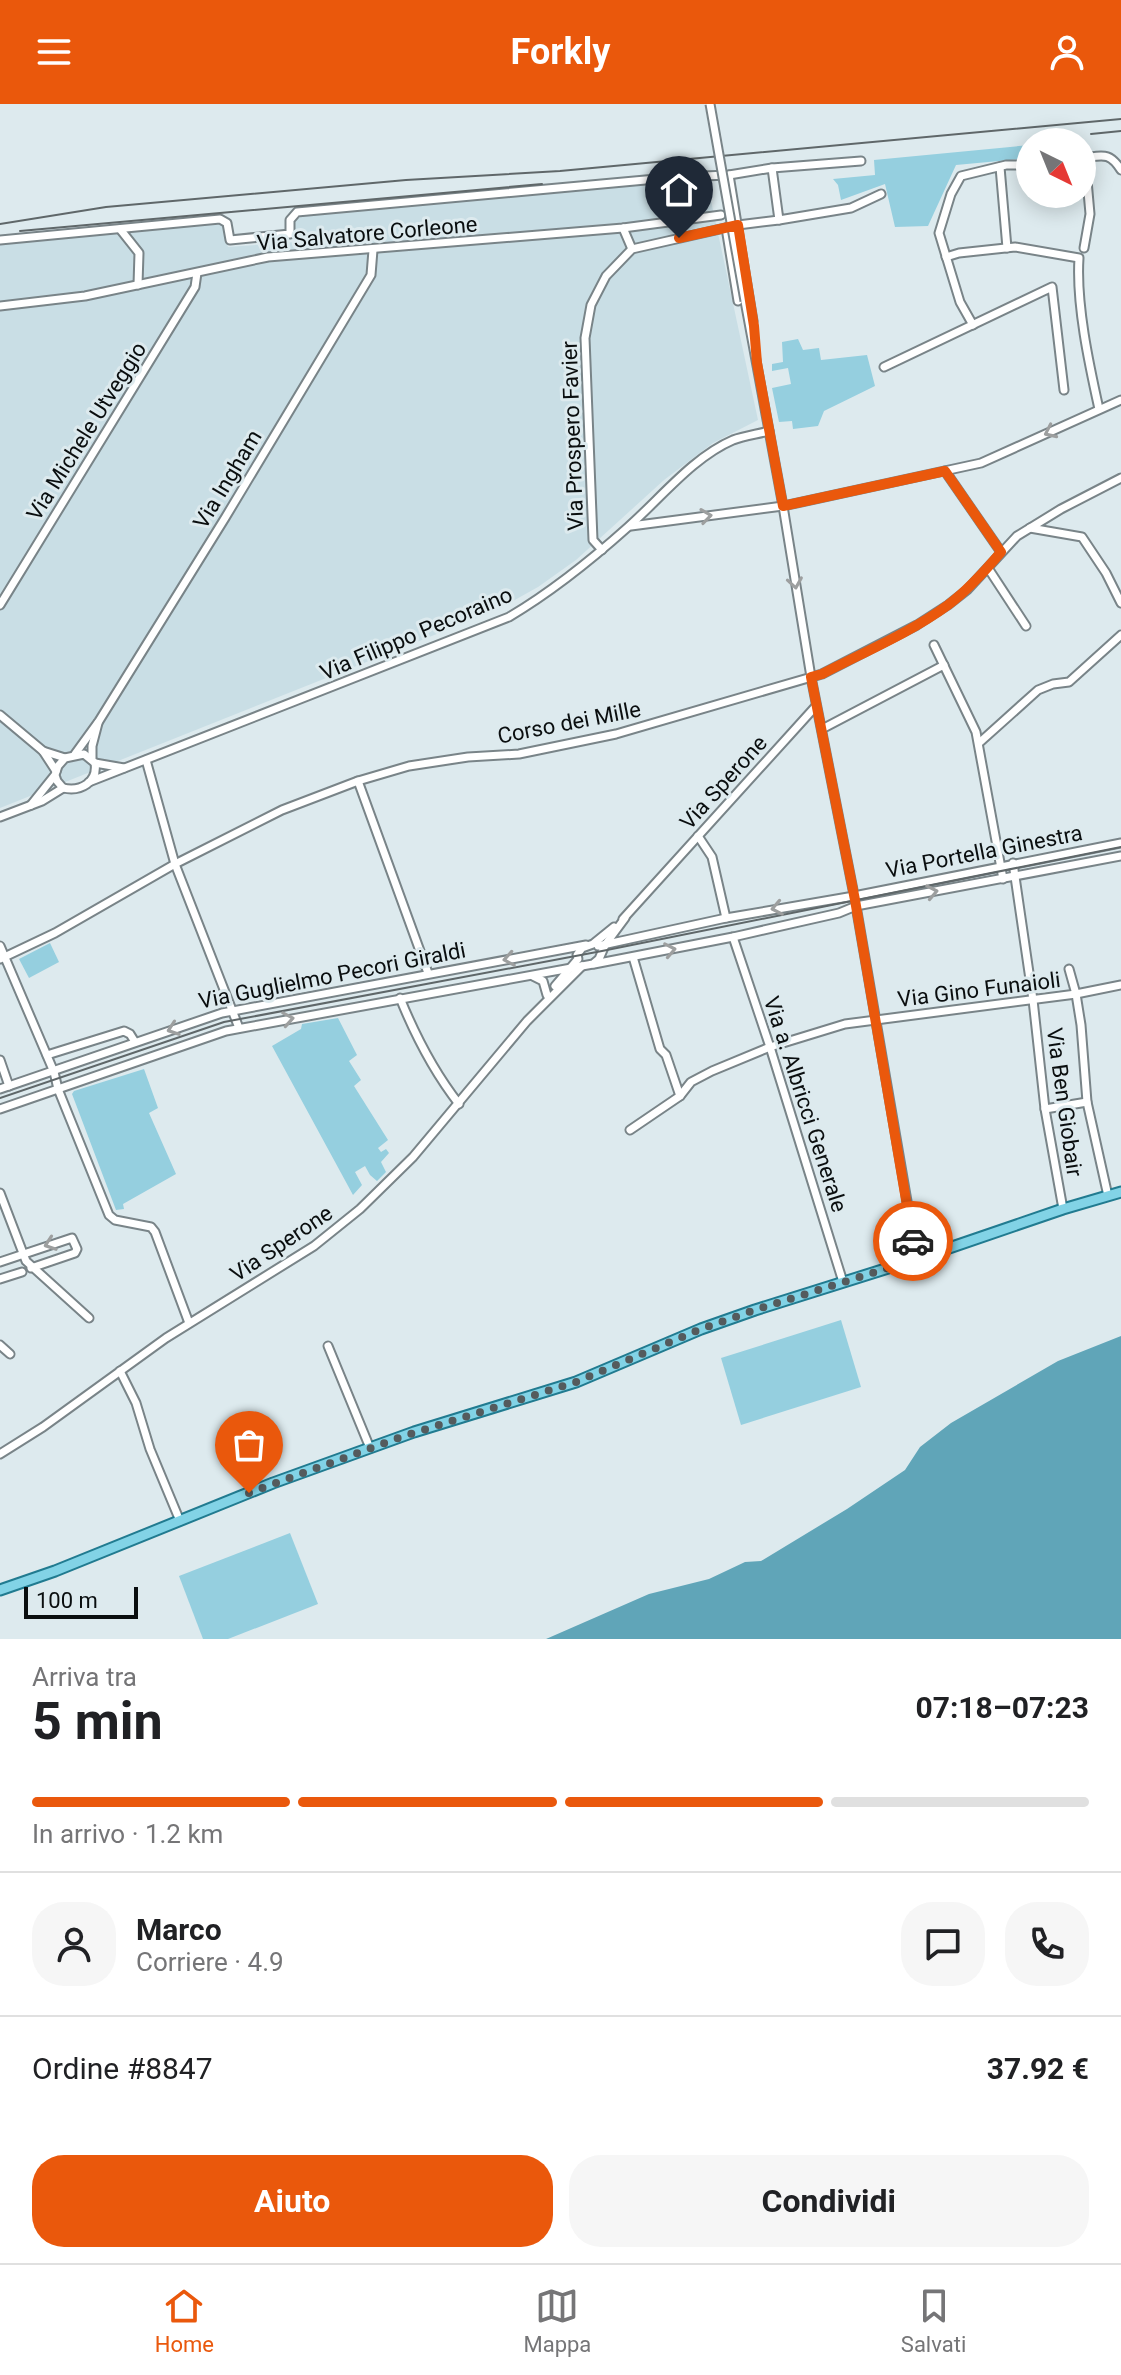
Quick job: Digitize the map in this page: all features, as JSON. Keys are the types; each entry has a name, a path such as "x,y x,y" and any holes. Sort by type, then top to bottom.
{"main road":[{"path":"0,1590 63,1568 273,1483 370,1448 576,1382 701,1329 1121,1192"}],"street":[{"path":"710,104 742,301"},
{"path":"1096,156 1106,155 1115,160 1121,170"},
{"path":"0,240 220,219 227,223 230,240 245,239 290,234 290,220 297,212 861,161"},
{"path":"973,325 960,302 939,233 951,194 961,176 1016,166"},
{"path":"1000,167 1007,248"},
{"path":"772,168 779,220"},
{"path":"729,175 754,326 757,363"},
{"path":"623,228 632,249 738,225 851,208 881,194"},
{"path":"1084,248 1089,208"},
{"name":"Via Salvatore Corleone","path":"0,306 85,296 268,257 623,228 721,215"},
{"path":"726,228 757,363 917,1259"},
{"path":"120,229 139,253 138,285"},
{"path":"946,257 1015,247 1079,258 1081,303 1099,409"},
{"name":"Via Prospero Favier","path":"602,550 593,540 585,338 591,305 606,276 632,249"},
{"name":"Via Ingham","path":"75,754 99,721 225,518 371,275 373,250"},
{"name":"Via Michele Utveggio","path":"0,605 195,287 197,273"},
{"path":"884,367 1052,287 1064,390"},
{"path":"629,526 783,506 981,463 1121,400"},
{"name":"Via Filippo Pecoraino","path":"89,782 509,617 546,595 602,550 694,464 733,440 769,431"},
{"path":"945,471 1001,552"},
{"name":"Corso dei Mille","path":"3,958 55,933 175,864 282,810 358,781 409,766 468,757 519,754 616,734 822,674 917,625 948,605 1017,536 1121,478"},
{"path":"654,503 654,523"},
{"path":"1030,528 1082,537 1121,603"},
{"path":"988,568 1026,626"},
{"path":"979,743 1038,690 1069,682 1121,635"},
{"path":"934,645 979,743 1003,879"},
{"path":"822,729 944,665"},
{"name":"Via Sperone","path":"625,918 816,706"},
{"path":"0,715 43,751 63,788"},
{"path":"0,817 42,801 63,788 80,788 89,782 96,772 92,746 99,721"},
{"path":"43,751 65,758"},
{"path":"31,805 65,758 75,754 126,768"},
{"path":"146,760 175,864 239,1028"},
{"path":"358,781 428,973"},
{"path":"698,836 712,857 726,918"},
{"name":"Via Portella Ginestra","path":"854,896 1121,843"},
{"name":"Via Portella Ginestra","path":"856,906 1121,856"},
{"name":"Via Ben Giobair","path":"1013,863 1045,1109 1063,1209"},
{"name":"Via Guglielmo Pecori Giraldi","path":"0,1089 233,1010 428,973 597,946 726,918 854,896"},
{"path":"537,1010 585,963 733,937 839,913 856,906"},
{"path":"585,963 578,953 597,946 625,918"},
{"path":"597,946 625,918"},
{"path":"617,929 618,936 624,941"},
{"name":"Via a. Albricci Generale","path":"733,937 843,1282"},
{"path":"0,946 54,1072 109,1215 115,1220 151,1227 155,1232 189,1323"},
{"path":"537,1010 571,968 599,959 597,946"},
{"path":"633,957 660,1049 666,1055 680,1096"},
{"name":"Via Guglielmo Pecori Giraldi","path":"0,1109 184,1044 239,1028 571,968"},
{"path":"1069,969 1081,1025 1087,1102 1108,1196"},
{"path":"531,975 543,981 547,995"},
{"name":"Via Gino Funaioli","path":"630,1130 680,1096 691,1082 701,1077 770,1047 845,1024 1076,994 1121,985"},
{"path":"400,998 442,1082 459,1104"},
{"name":"Via Sperone","path":"0,1454 32,1435 189,1323 328,1235 386,1185 428,1140 537,1010"},
{"path":"47,1055 124,1031 135,1042"},
{"path":"0,1060 9,1086"},
{"path":"1045,1109 1087,1102"},
{"path":"0,1193 22,1254 31,1268 89,1318"},
{"path":"0,1262 72,1238 77,1249 75,1253 31,1268"},
{"path":"0,1278 22,1272"},
{"path":"0,1345 10,1354"},
{"path":"328,1346 370,1448"},
{"path":"120,1371 136,1403 150,1449 180,1521"}],"shaded area":[{"path":"1016,146 1016,159 956,165 928,226 895,227 885,184 841,200 838,185 833,179 875,175 874,160"},
{"path":"707,182 758,420 713,443 664,480 576,560 538,587 497,610 0,808 0,237 221,224 228,247 295,242 294,220 298,215 594,188"},
{"path":"798,339 803,350 819,348 821,360 867,355 875,386 824,411 818,426 793,429 792,421 779,422 772,388 791,384 788,368 772,371 772,364 783,362 782,342"},
{"path":"50,943 59,962 29,978 19,959"},
{"path":"338,1018 357,1055 349,1061 361,1080 354,1086 388,1140 378,1148 381,1152 386,1149 389,1153 381,1162 386,1172 377,1181 365,1166 355,1172 362,1185 353,1195 272,1046 301,1029 302,1024"},
{"path":"144,1069 158,1108 149,1113 176,1174 123,1204 124,1209 116,1210 72,1094"},
{"path":"841,1320 861,1387 741,1425 721,1358"},
{"path":"1121,1336 1121,1639 546,1639 649,1594 709,1579 745,1562 761,1561 905,1470 920,1447 951,1423 1058,1361"},
{"path":"290,1533 318,1604 228,1639 203,1639 179,1576"}],"tram line":[{"path":"0,1098 224,1022 602,951 1121,847"}],"railway":[{"path":"0,224 106,207 406,180 560,171 1121,119"},
{"path":"1096,134 1121,131"},
{"path":"20,231 542,184"}],"way so far":[{"path":"249,1493 401,1437 576,1382 701,1329 755,1310 917,1259 913,1241"}],"route":[{"path":"679,238 738,225 757,363 783,506 945,471 1001,552 967,590 948,605 917,625 811,677 855,900 913,1241"}]}
